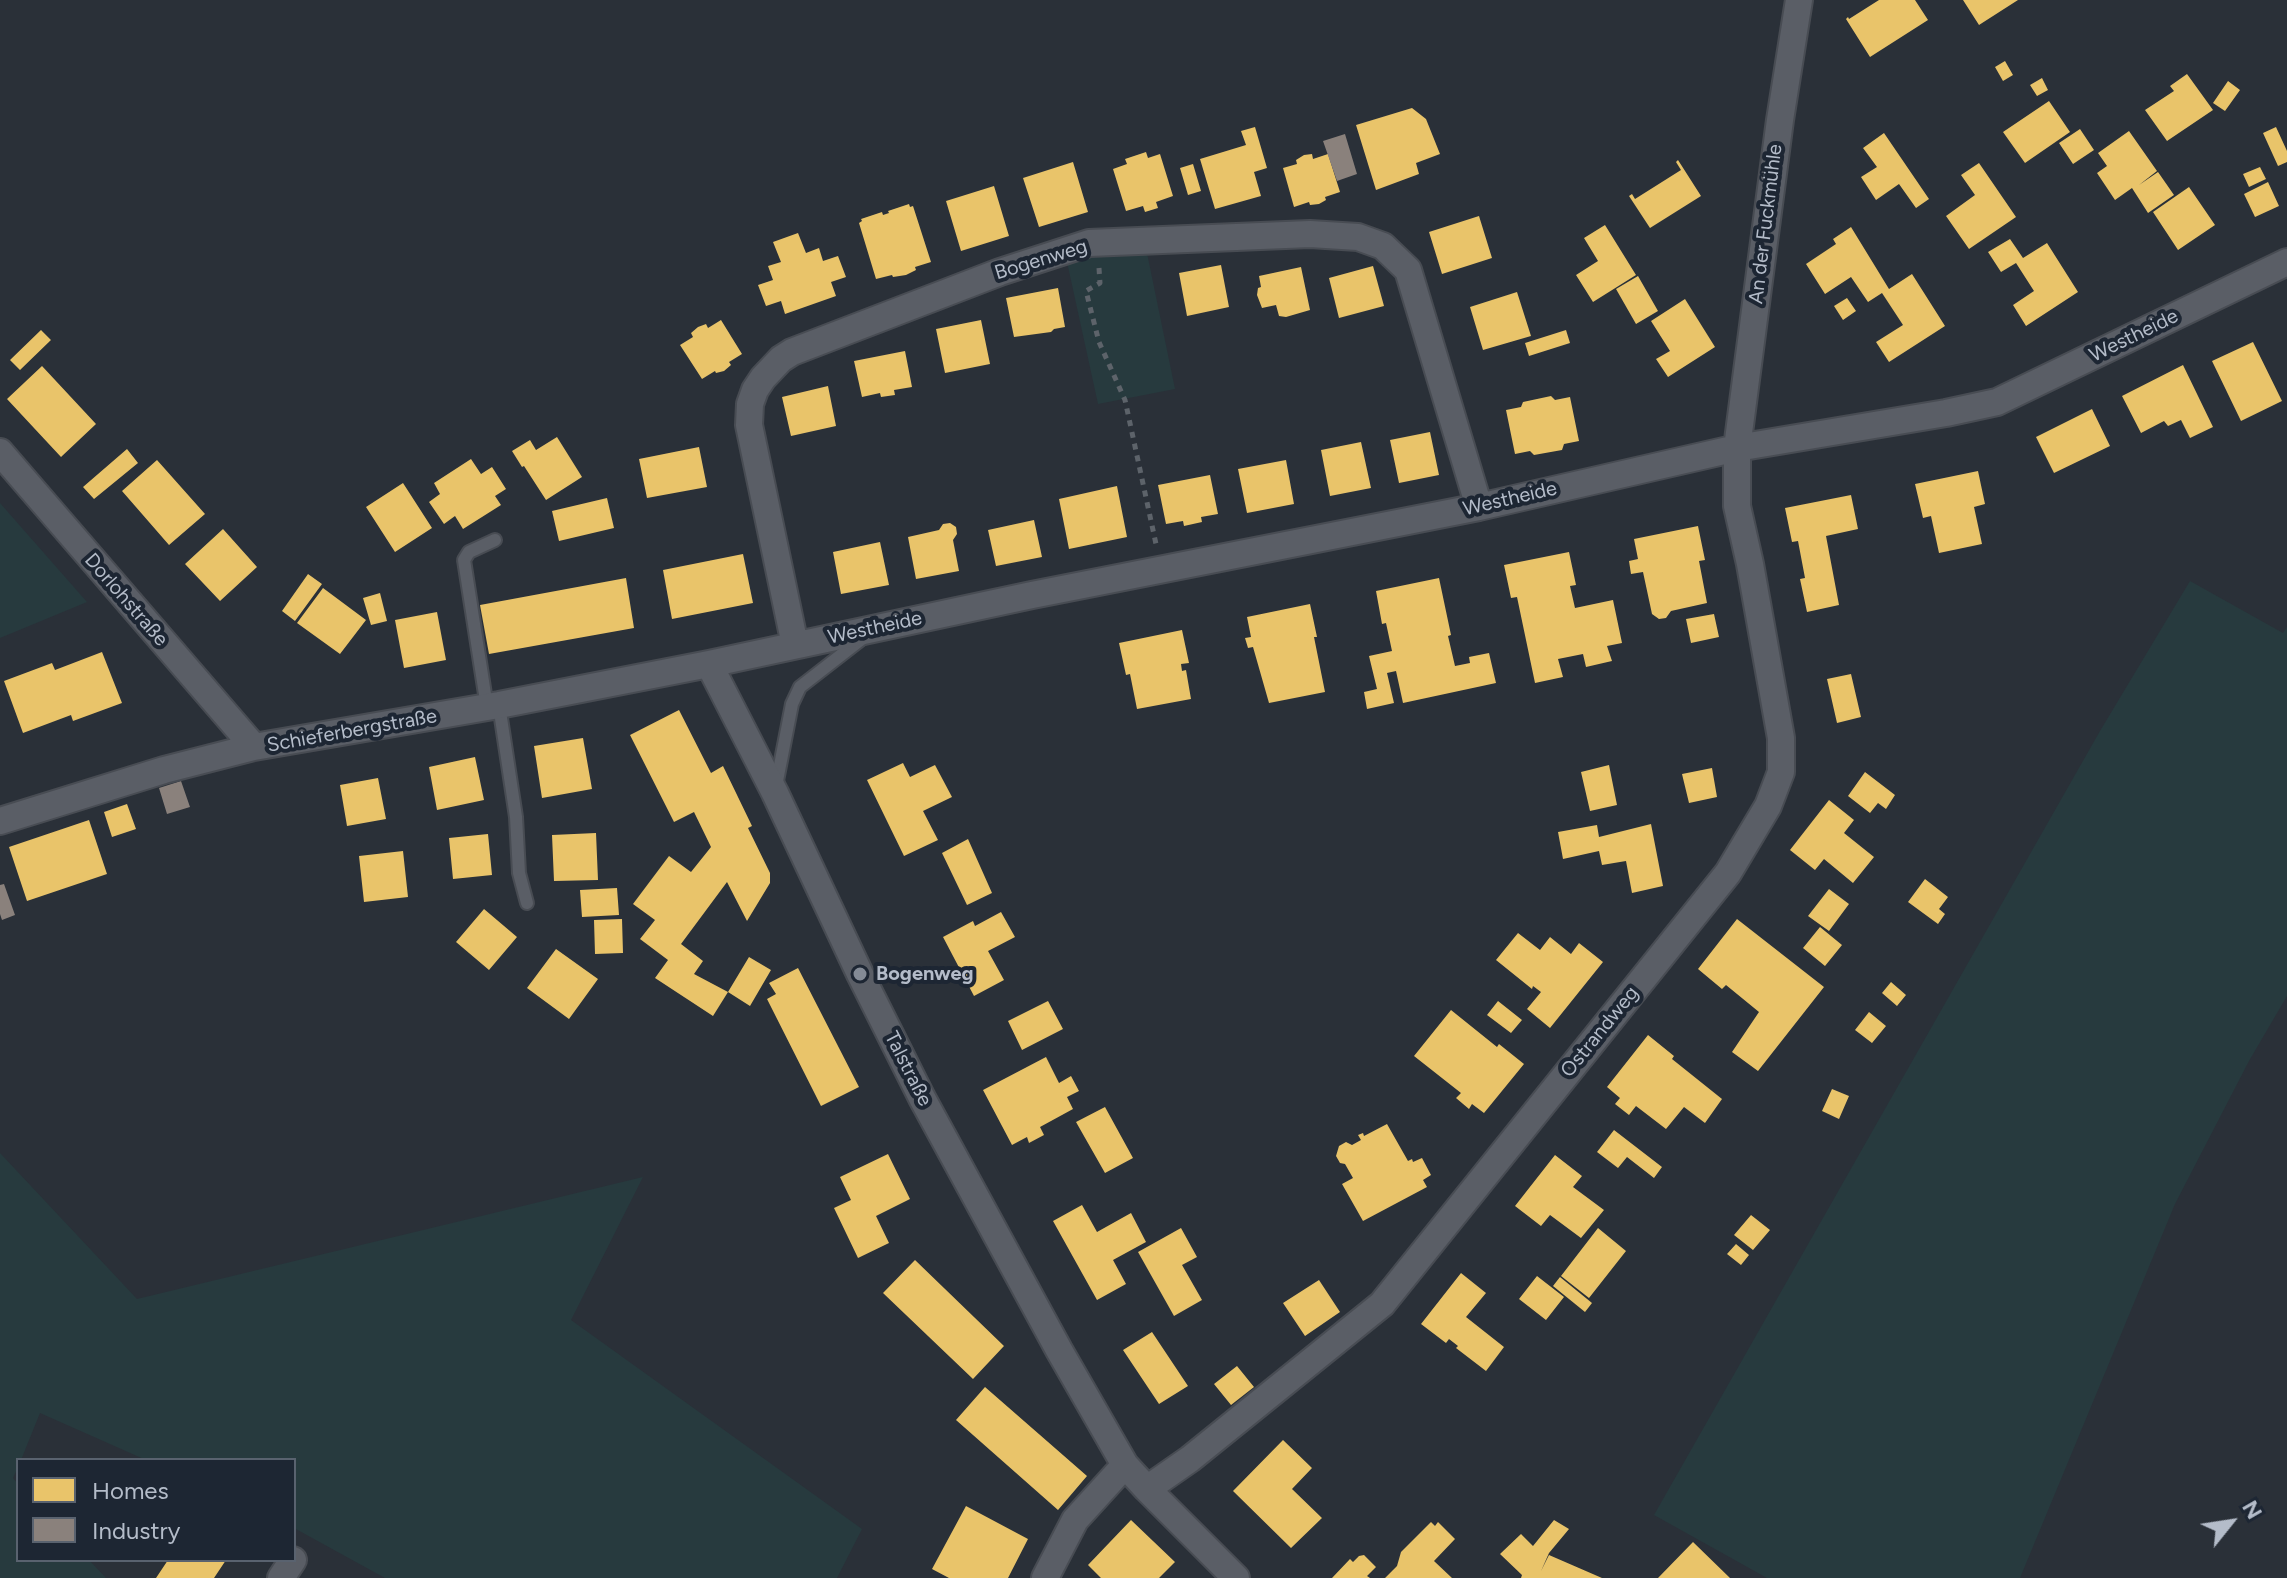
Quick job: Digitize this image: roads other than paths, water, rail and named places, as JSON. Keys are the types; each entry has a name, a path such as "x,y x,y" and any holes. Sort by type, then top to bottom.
{"street":[{"name":"An der Fuckmühle","path":"1737,448 1799,0"},
{"name":"Bogenweg","path":"795,645 749,425 750,404 763,378 792,352 1000,272 1089,243 1310,234 1358,237 1383,246 1408,270 1479,507"},
{"name":"Westheide","path":"709,664 1479,507 1737,448 1997,402 2287,262"},
{"name":"Ostrandweg","path":"1147,1489 1190,1459 1382,1304 1728,873 1768,806 1781,772 1781,738 1737,506 1737,448"},
{"name":"Dorlohstraße","path":"0,452 254,747"},
{"name":"Talstraße","path":"709,664 775,793 922,1098 1125,1465 1236,1578"},
{"name":"Schieferbergstraße","path":"0,821 164,770 254,747 493,706 709,664"},
{"path":"1045,1578 1075,1520 1125,1465"}],"lane":[{"path":"495,540 469,552 464,560 516,817 519,873 527,903"},
{"path":"775,793 792,704 800,687 874,628"}],"place":[{"name":"Bogenweg","path":"860,974"}]}
